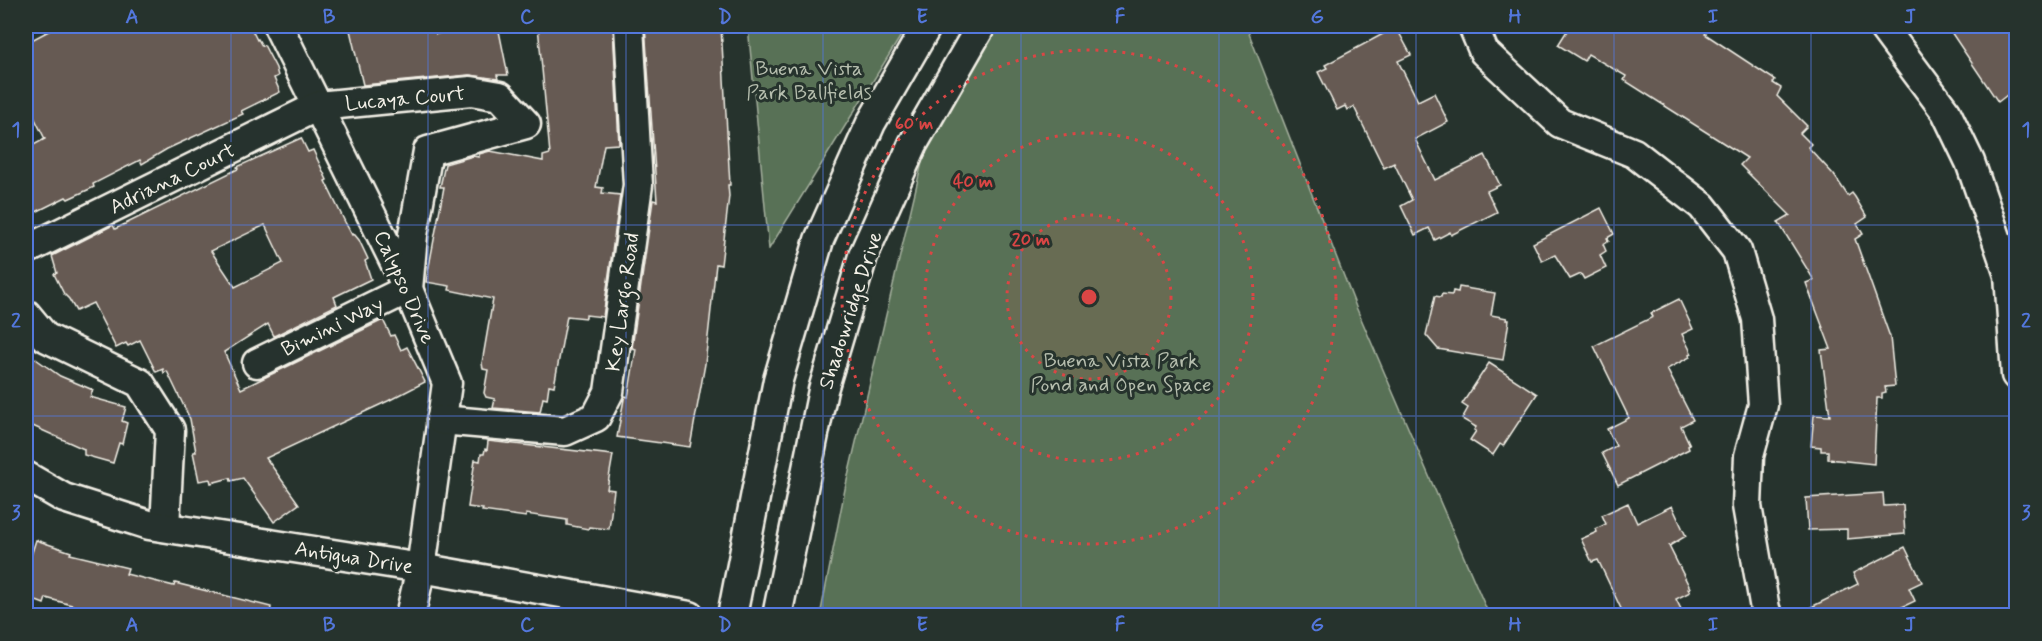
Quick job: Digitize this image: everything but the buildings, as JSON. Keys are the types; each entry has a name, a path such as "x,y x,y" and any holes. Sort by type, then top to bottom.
{"street":[{"name":"Calypso Drive","path":"278,26 408,289 447,383 421,568 410,615"},
{"name":"Key Largo Road","path":"441,420 565,431 596,417 609,392 638,185 629,26"},
{"path":"732,615 778,380 819,240 872,123 927,26"},
{"name":"Shadowridge Drive","path":"777,615 823,390 863,256 913,144 981,26"},
{"path":"1473,26 1484,52 1560,123 1634,153 1702,207 1737,251 1757,319 1763,405 1749,456 1747,506 1765,609 1768,615"},
{"path":"1882,26 1946,112 1971,162 2009,275 2016,375"},
{"name":"Lucaya Court","path":"318,106 471,91 500,96 526,124 428,151 413,235 408,289"},
{"name":"Adriana Court","path":"26,250 318,106"},
{"name":"Bimini Way","path":"257,363 408,289"},
{"path":"26,314 45,337 140,383 170,430 165,527"},
{"name":"Antigua Drive","path":"26,476 64,498 149,525 421,568 690,615"}],"green space":[{"name":"Buena Vista Park Ballfields","path":"748,26 907,26 769,249"},
{"name":"Buena Vista Park Pond and Open Space","path":"978,26 1246,26 1356,307 1489,615 820,616 845,489 944,69"}]}
